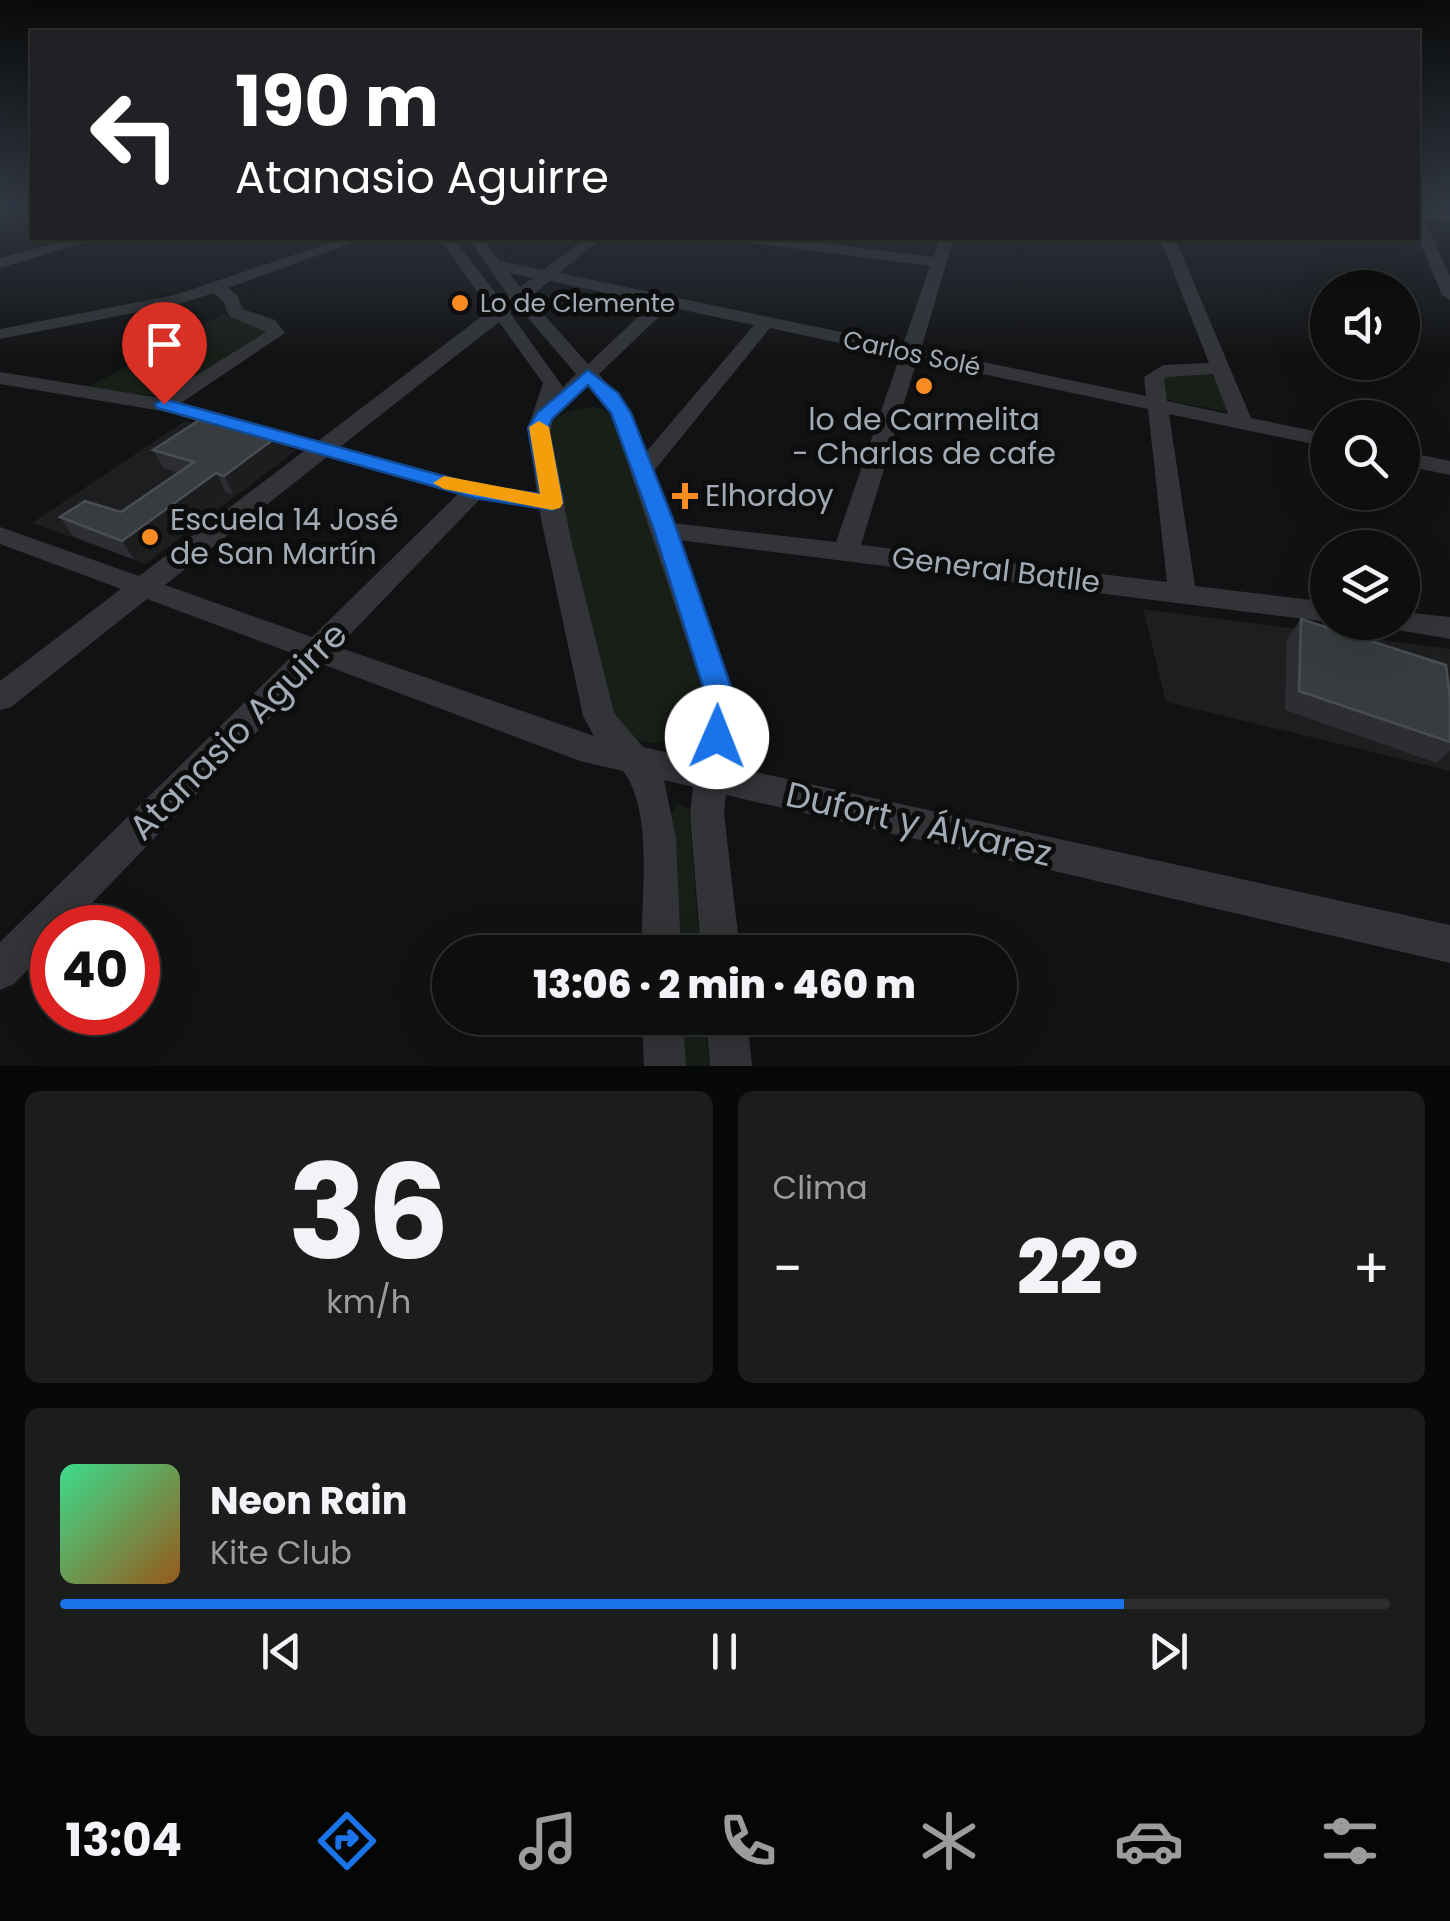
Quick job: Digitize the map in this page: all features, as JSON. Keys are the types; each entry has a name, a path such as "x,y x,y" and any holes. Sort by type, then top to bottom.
{"street":[{"path":"0,334 160,304 297,259"},
{"path":"461,259 552,383 554,393 538,428 552,503 598,716 647,778 654,802 660,935"},
{"path":"491,259 519,297 611,397 621,413 665,530 719,693 708,812 719,935"},
{"path":"0,698 568,259"},
{"path":"913,259 938,262"},
{"path":"846,552 939,259"},
{"path":"1176,259 1242,422"},
{"path":"1435,259 1450,296"},
{"name":"Carlos Solé","path":"496,265 1310,437"},
{"path":"164,404 276,334 269,324 234,312 232,299 216,287"},
{"path":"544,417 666,301"},
{"path":"641,472 764,323"},
{"path":"1182,592 1154,377 1158,372 1220,368"},
{"path":"0,378 164,404 475,492 552,503"},
{"path":"1420,462 1450,468"},
{"name":"Atanasio Aguirre","path":"0,970 475,492"},
{"name":"General Batlle","path":"665,530 1310,610"},
{"name":"Dufort y Álvarez","path":"0,535 580,747 626,754 1450,944"},
{"path":"1420,624 1450,628"},
{"path":"664,1035 665,1066"},
{"path":"728,1035 731,1066"}],"shaded area":[{"path":"223,314 262,326 268,333 164,397 87,388"},
{"path":"1207,373 1215,378 1224,411 1174,402 1164,396 1163,377"},
{"path":"592,407 604,409 615,418 703,691 697,718 678,737 665,742 652,743 628,733 608,706 546,430 566,413"},
{"path":"185,421 296,450 146,564 32,523"},
{"path":"1143,609 1310,631 1310,640 1381,640 1450,649 1450,771 1166,702"},
{"path":"677,804 689,809 699,935 676,935 670,816"},
{"path":"682,1035 706,1035 709,1066 683,1066"}],"building":[{"path":"210,413 282,433 224,476 216,473 122,541 60,517 85,501 121,512 194,462 153,450"},
{"path":"1301,619 1310,622 1310,640 1367,640 1446,665 1450,742 1299,691"}],"slow traffic":[{"path":"444,483 475,492 552,503 539,427"}],"place":[{"name":"Lo de Clemente","path":"460,303"},
{"name":"lo de Carmelita - Charlas de cafe","path":"924,386"},
{"name":"Elhordoy","path":"685,496"},
{"name":"Escuela 14 José de San Martín","path":"150,537"}],"route":[{"path":"164,404 475,492 552,503 538,428 544,417 588,375 621,413 665,530 719,693 717,737"}]}
